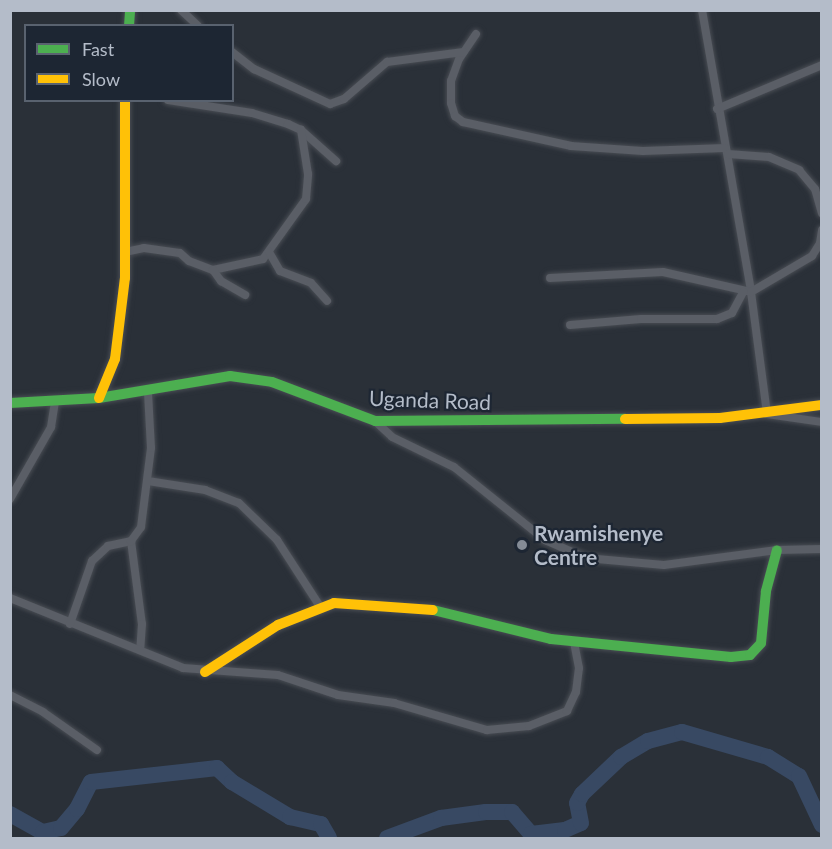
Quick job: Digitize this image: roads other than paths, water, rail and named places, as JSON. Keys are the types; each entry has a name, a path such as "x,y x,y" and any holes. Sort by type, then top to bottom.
{"street":[{"path":"181,10 196,24"},
{"path":"702,10 767,414 822,422"},
{"path":"476,34 463,52 451,81 451,104 455,116 463,122 571,146 643,151 726,151 769,157 800,170 815,189 822,213"},
{"path":"234,54 254,69 330,104 344,99 387,62 463,52"},
{"path":"717,109 822,65"},
{"path":"99,398 117,348 125,252 125,102"},
{"path":"181,102 252,113 301,130 336,161"},
{"path":"125,252 144,248 180,253 189,261 213,270 256,262 269,252 306,198 309,187 301,130"},
{"path":"570,325 641,319 717,320 732,313 747,292 812,256 820,243 822,230"},
{"path":"269,252 280,271 311,283 327,301"},
{"path":"213,270 221,281 245,295"},
{"path":"550,278 663,272 747,292"},
{"name":"Uganda Road","path":"10,404 99,398 148,392 211,378 246,376 375,421 720,418 767,414 822,405"},
{"path":"70,624 92,561 108,546 131,541 141,527 148,481 151,435 148,392"},
{"path":"10,499 51,427 55,401"},
{"path":"375,421 392,437 454,467 528,528 568,553 664,565 777,550 822,549"},
{"path":"148,481 205,490 239,503 277,540 319,605"},
{"path":"131,541 142,618 140,650"},
{"path":"205,672 278,625 319,605 367,603 444,611 574,642 730,657 750,655 761,643 766,591 777,550"},
{"path":"10,598 170,664 205,672 278,675 338,695 394,703 487,730 529,726 567,711 576,692 579,668 574,642"},
{"path":"10,695 43,712 97,750"}],"waterway":[{"path":"387,838 441,818 486,812 512,812 531,834 565,830 581,823 577,803 582,794 621,757 648,741 682,732 768,757 799,776 822,825"},
{"path":"10,814 43,832 61,828 77,809 91,782 217,768 232,782 290,817 321,824 329,838"}],"place":[{"name":"Rwamishenye Centre","path":"522,545"}]}
